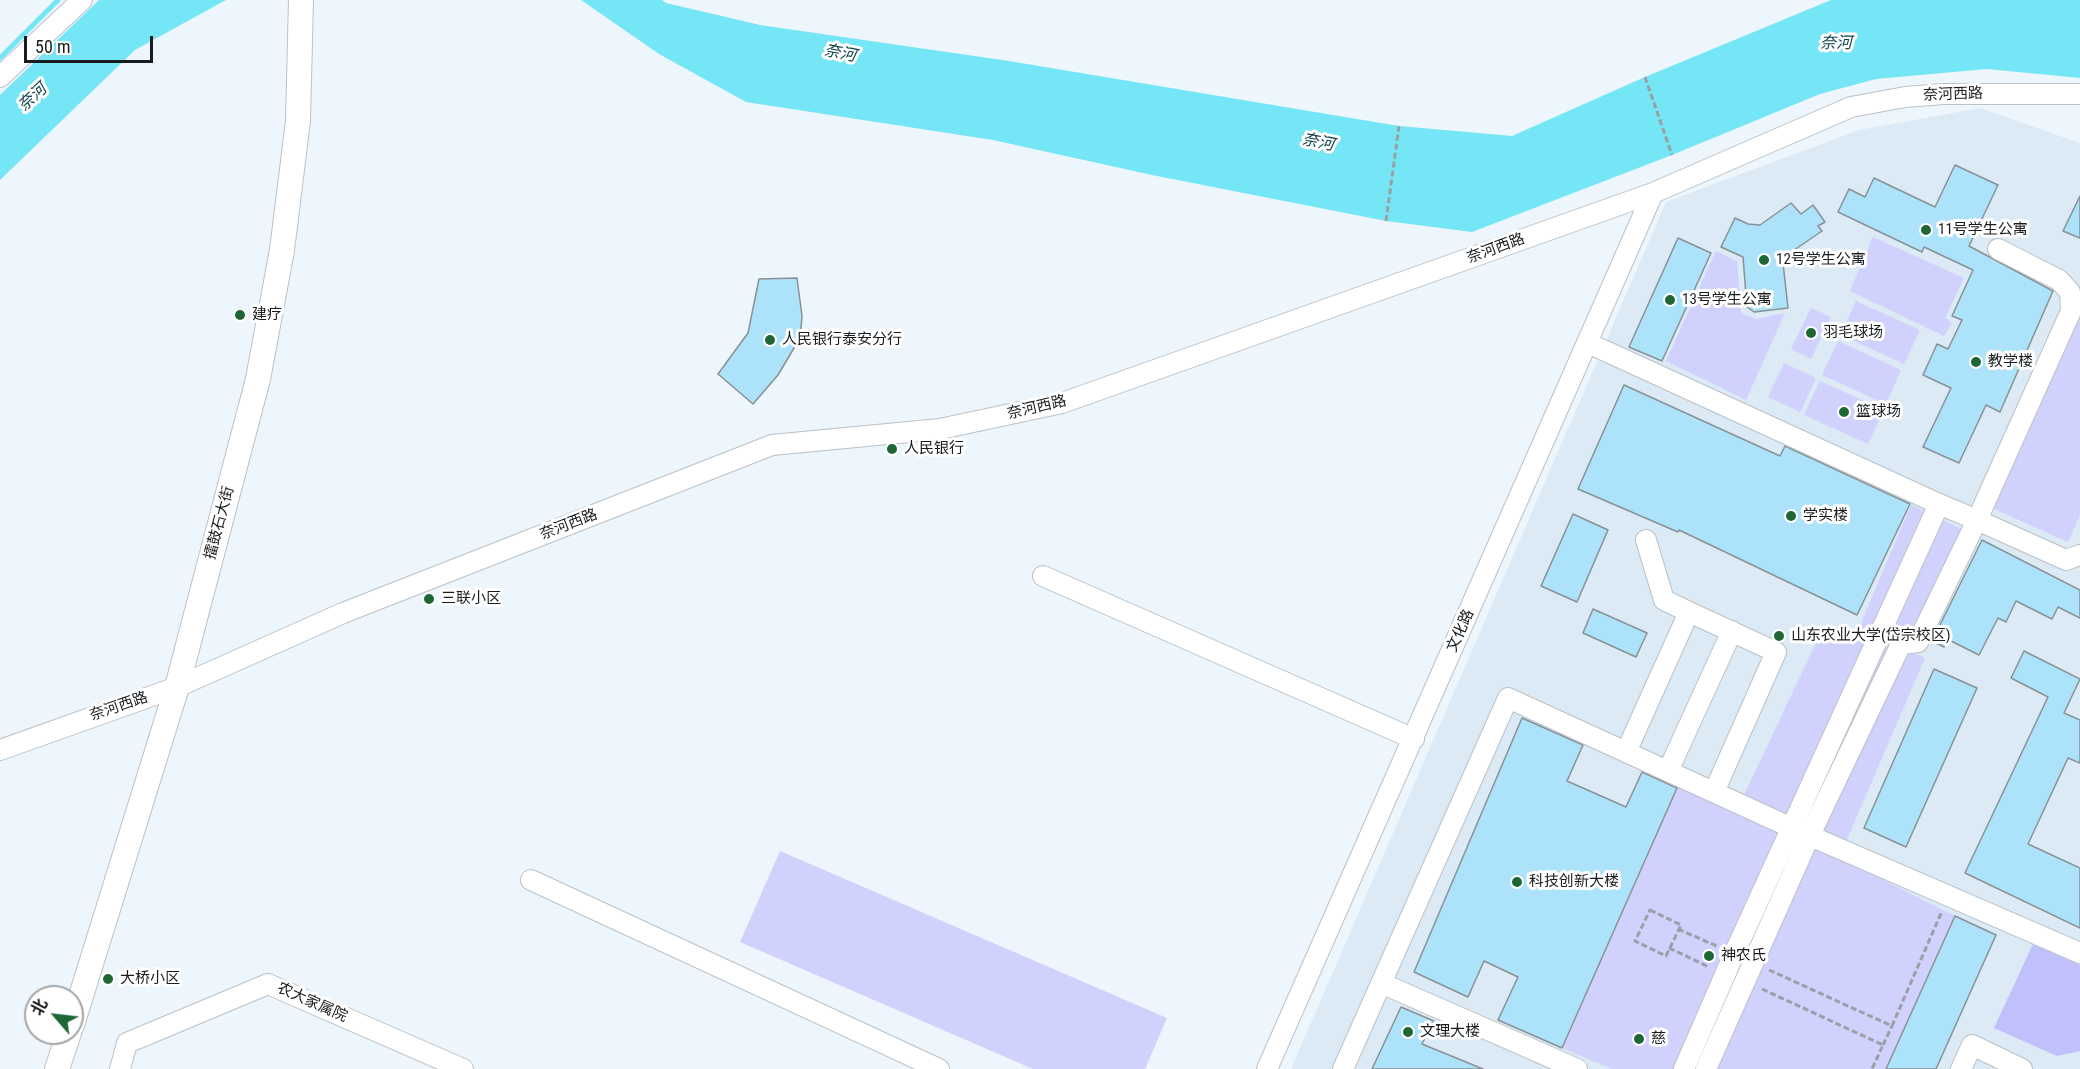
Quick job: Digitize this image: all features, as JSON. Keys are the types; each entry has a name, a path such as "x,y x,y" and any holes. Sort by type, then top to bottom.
{"main road":[{"name":"擂鼓石大街","path":"84,986 177,687 258,379 282,250 298,121 301,3"},
{"path":"57,1069 65,1045"}],"street":[{"path":"0,77 82,0"},
{"name":"奈河西路","path":"0,750 177,687 343,613 772,445 940,429 1062,403 1653,193 1851,107 1905,97 1944,94 2080,94"},
{"name":"文化路","path":"1267,1069 1653,193"},
{"path":"1684,1069 1734,954 1901,644 1918,642 1977,520 2071,311 2070,292 2060,280 1998,249"},
{"path":"1588,343 2066,560 2080,555"},
{"path":"1706,1069 1753,963 1801,831 1939,504"},
{"path":"1646,540 1664,600 1776,652 1714,792"},
{"path":"1043,576 1414,738"},
{"path":"1626,752 1689,612"},
{"path":"1668,771 1732,632"},
{"path":"1343,1069 1508,698 1801,831 2080,953"},
{"path":"531,880 939,1069"},
{"path":"1381,983 1577,1069"},
{"name":"农大家属院","path":"120,1069 127,1043 268,984 463,1069"},
{"path":"1960,1069 1972,1045 2022,1069"}],"path":[{"path":"1645,77 1672,155"},
{"path":"1386,222 1399,126"},
{"path":"1872,1069 1948,896"},
{"path":"1650,910 1681,925 1678,929 1666,956 1635,941 1650,910"},
{"path":"1678,929 1734,954"},
{"path":"1670,948 1725,974"},
{"path":"1753,963 1892,1026"},
{"path":"1745,982 1883,1045"}],"shaded area":[{"name":"山东农业大学(岱宗校区)","path":"1980,108 2080,143 2080,1069 1291,1069 1666,202 1859,130"},
{"path":"1873,237 1964,278 1945,318 1952,323 1944,336 1850,291"},
{"path":"1716,251 1737,261 1741,313 1756,319 1785,313 1746,400 1666,361"},
{"name":"篮球场","path":"1856,301 1920,330 1904,364 1841,335"},
{"name":"羽毛球场","path":"1811,308 1831,317 1811,359 1791,349"},
{"path":"2076,316 2080,318 2080,515 2068,542 1990,507"},
{"name":"篮球场","path":"1838,341 1901,370 1886,404 1822,375"},
{"path":"1784,363 1816,378 1800,412 1768,397"},
{"name":"篮球场","path":"1820,381 1884,410 1868,444 1804,415"},
{"path":"1911,505 1962,529 1908,650 1925,658 1839,858 1955,916 1886,1069 1612,1069 1562,1048 1677,787 1736,812 1823,628 1853,642"},
{"path":"780,851 1167,1018 1145,1069 1033,1069 740,942"},
{"path":"2033,944 2080,965 2080,1051 2057,1056 1994,1028"}],"water":[{"name":"奈河","path":"99,0 226,0 135,50 0,180 0,95"},
{"name":"奈河","path":"581,0 662,0 666,3 760,25 1009,61 1399,126 1512,136 1645,77 1831,0 2080,0 2080,78 1987,69 1876,79 1820,94 1672,155 1472,232 1386,221 1152,175 993,140 746,102 659,54"}],"building":[{"name":"教学楼","path":"1955,165 1998,185 1969,246 2053,291 2000,412 1986,405 1959,463 1923,447 1951,388 1923,375 1937,344 1948,349 1962,320 1952,316 1973,270 1924,247 1922,252 1838,212 1849,189 1865,197 1874,178 1935,207"},
{"path":"2080,196 2080,238 2063,231"},
{"name":"12号学生公寓","path":"1791,203 1801,214 1813,205 1825,222 1818,226 1822,231 1787,255 1783,263 1788,308 1754,312 1747,307 1743,257 1721,247 1735,218 1748,224 1760,225"},
{"name":"13号学生公寓","path":"1678,238 1711,253 1662,361 1629,347"},
{"name":"人民银行泰安分行","path":"797,278 802,316 801,328 794,348 778,375 753,404 718,374 748,333 759,279"},
{"path":"1624,385 1780,456 1785,446 1910,504 1857,615 1679,530 1678,532 1578,489"},
{"path":"1573,514 1608,530 1577,602 1541,586"},
{"path":"1982,540 2080,590 2080,618 2058,607 2052,619 2016,601 2006,622 1998,618 1979,655 1947,639 1944,647 1932,641"},
{"path":"1593,609 1647,633 1636,657 1583,633"},
{"path":"2024,651 2080,679 2064,713 2080,720 2080,763 2068,758 2028,844 2080,868 2080,928 1965,873 2048,697 2011,678"},
{"path":"1934,669 1977,688 1906,847 1864,828"},
{"name":"科技创新大楼","path":"1522,718 1583,745 1567,781 1626,807 1642,772 1677,788 1562,1048 1498,1020 1518,977 1484,961 1468,997 1414,972"},
{"path":"1955,916 1996,935 1936,1069 1886,1069"},
{"name":"文理大楼","path":"1401,1007 1434,1021 1422,1044 1483,1069 1372,1069"}],"waterway":[{"path":"0,58 58,0"}],"place":[{"name":"11号学生公寓","path":"1926,230"},
{"name":"12号学生公寓","path":"1764,260"},
{"name":"13号学生公寓","path":"1670,300"},
{"name":"建疗","path":"240,315"},
{"name":"羽毛球场","path":"1811,333"},
{"name":"人民银行泰安分行","path":"770,340"},
{"name":"教学楼","path":"1976,362"},
{"name":"篮球场","path":"1844,412"},
{"name":"人民银行","path":"892,449"},
{"name":"学实楼","path":"1791,516"},
{"name":"三联小区","path":"429,599"},
{"name":"山东农业大学(岱宗校区)","path":"1779,636"},
{"name":"科技创新大楼","path":"1517,882"},
{"name":"神农氏","path":"1709,956"},
{"name":"大桥小区","path":"108,979"},
{"name":"文理大楼","path":"1408,1032"},
{"name":"慈","path":"1639,1039"}]}
